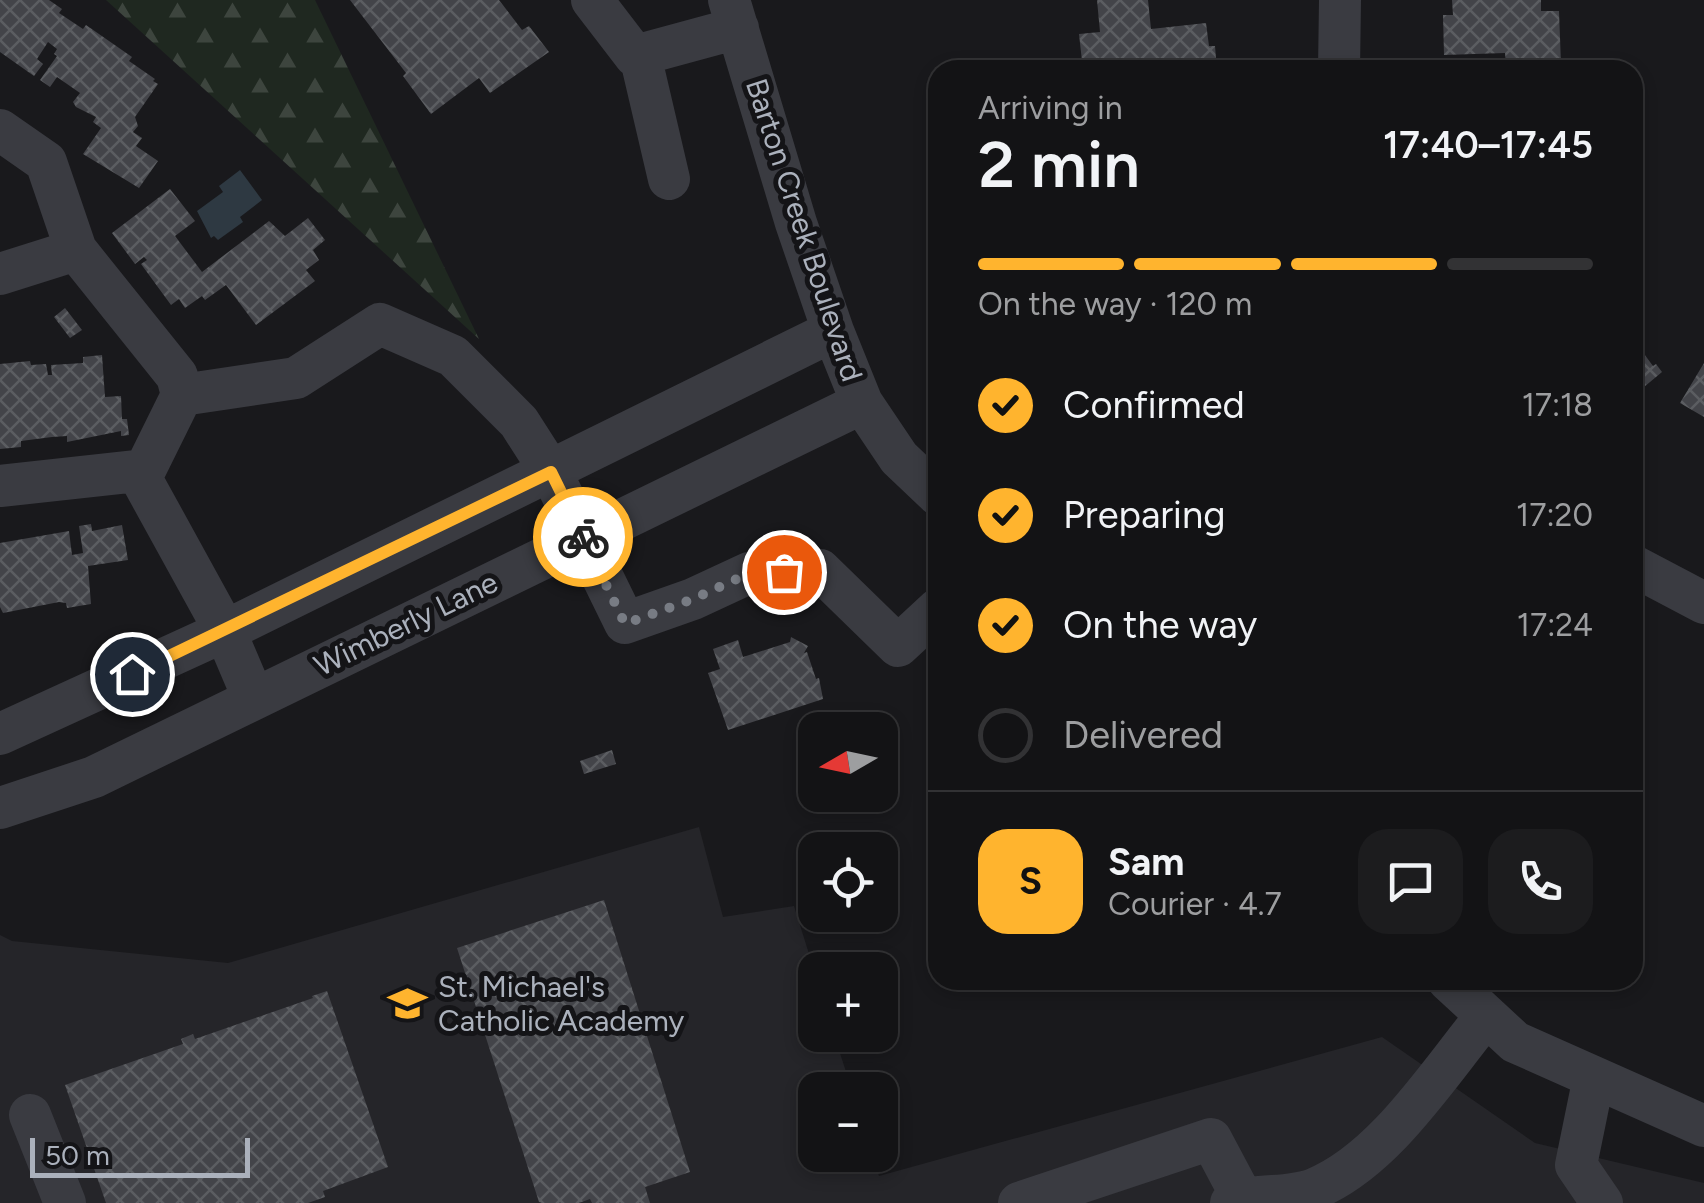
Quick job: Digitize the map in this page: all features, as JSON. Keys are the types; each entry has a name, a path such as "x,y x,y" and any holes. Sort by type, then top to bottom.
{"street":[{"path":"592,0 635,56 734,14"},
{"path":"1339,60 1340,0"},
{"name":"Barton Creek Boulevard","path":"734,14 832,330 862,403 899,458 928,486"},
{"path":"640,55 669,179"},
{"path":"0,130 46,162 76,250 177,376 182,394 133,475"},
{"path":"0,274 76,250"},
{"path":"182,394 296,378 380,324 452,356 519,422 551,472 625,624 750,573 820,570 898,646 928,618"},
{"path":"0,734 551,472 832,330"},
{"name":"Wimberly Lane","path":"0,808 94,777 862,403"},
{"path":"0,486 133,475"},
{"path":"133,475 225,630 253,697"},
{"path":"1643,571 1704,603"},
{"path":"1459,990 1515,1042 1704,1126"},
{"path":"1020,1203 1211,1139 1240,1201 1311,1190 1358,1165 1486,1016"},
{"path":"1594,1077 1576,1164 1602,1203"},
{"path":"30,1115 65,1203"}],"shaded area":[{"path":"240,170 262,200 240,217 243,222 218,240 211,238 197,211 223,192 219,186"},
{"name":"St. Michael's Catholic Academy","path":"699,827 723,917 794,906 798,932 802,932 808,952 798,952 798,1052 840,1052 846,1072 798,1072 798,1172 878,1172 879,1176 898,1172 1382,1037 1535,1143 1704,1183 1704,1203 0,1203 0,935 12,941 228,963"}],"green space":[{"path":"106,0 315,0 479,339"}],"building":[{"path":"0,0 49,0 62,9 59,13 83,29 86,25 132,57 129,61 155,79 158,84 135,117 138,126 133,132 142,138 136,146 158,161 139,188 83,154 101,128 93,122 96,117 76,107 73,102 80,93 57,77 50,87 40,80 57,56 57,49 48,42 37,59 43,64 34,76 0,52"},
{"path":"350,0 499,0 522,30 529,26 549,52 490,93 479,78 431,114 403,76 406,73"},
{"path":"1097,0 1148,0 1151,29 1206,23 1209,46 1215,46 1216,60 1082,60 1079,34 1100,32"},
{"path":"1452,0 1541,0 1541,11 1559,11 1561,60 1506,60 1505,53 1444,55 1443,15 1453,15"},
{"path":"170,189 195,221 175,236 202,272 269,221 285,236 308,218 325,240 313,250 319,260 306,270 315,281 256,325 226,285 185,308 179,299 171,305 141,264 147,260 144,257 135,264 112,233"},
{"path":"65,308 82,330 70,338 54,317"},
{"path":"1643,352 1653,366 1656,364 1662,372 1643,388"},
{"path":"102,355 105,397 121,396 122,419 127,419 129,435 121,436 121,431 67,442 67,436 52,437 21,441 21,447 0,449 0,364 46,364 48,375 52,375 51,365 83,363 83,357"},
{"path":"1704,363 1704,417 1680,403"},
{"path":"91,524 92,531 122,525 128,560 88,566 91,604 67,608 66,603 59,602 3,613 0,543 69,531 72,555 83,553 79,526"},
{"path":"791,637 808,646 804,653 807,652 816,679 819,678 823,699 728,730 708,673 720,669 713,649 738,640 743,657 790,642"},
{"path":"612,750 616,764 584,774 580,761"},
{"path":"604,900 690,1172 645,1187 650,1203 592,1203 590,1199 579,1203 542,1203 457,948"},
{"path":"327,991 388,1167 323,1191 325,1197 308,1203 106,1203 65,1085 183,1044 181,1039 193,1034 195,1039"}],"way so far":[{"path":"583,537 625,624 750,573 784,572"}],"place":[{"name":"St. Michael's Catholic Academy","path":"408,1004"}],"route":[{"path":"132,674 551,472 583,537"}]}
